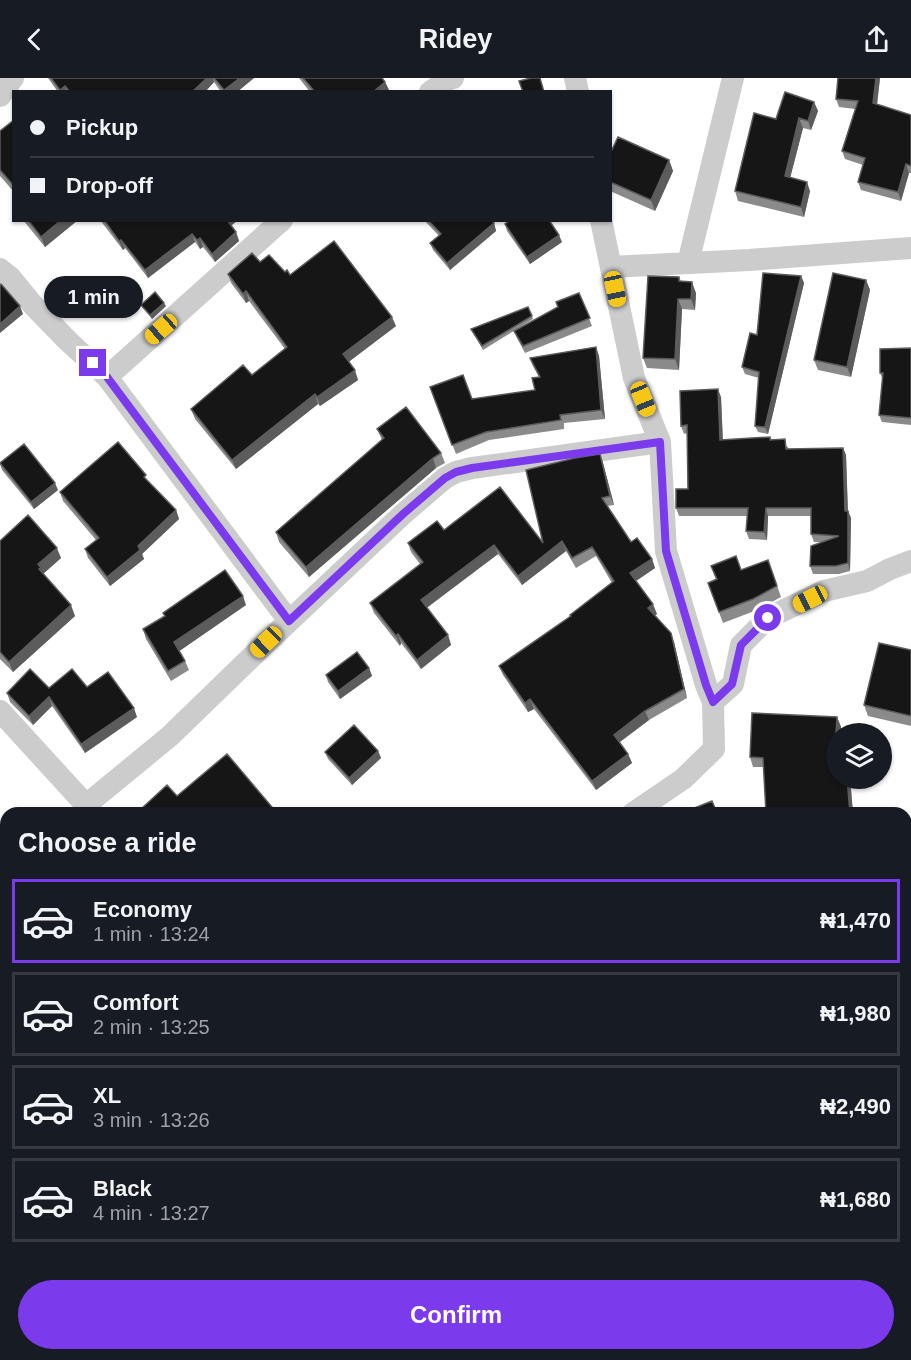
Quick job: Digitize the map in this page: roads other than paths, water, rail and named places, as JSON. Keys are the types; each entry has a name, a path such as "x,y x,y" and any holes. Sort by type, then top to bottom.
{"street":[{"path":"0,96 13,78"},
{"path":"433,90 453,78"},
{"path":"688,263 733,78"},
{"path":"107,377 280,222"},
{"path":"601,222 634,378 660,442 666,551 713,702 714,749 683,779 642,807"},
{"path":"611,267 911,248"},
{"path":"0,269 68,341 107,377 289,621"},
{"path":"91,807 170,736 403,514 445,478 456,472 472,468 660,442"},
{"path":"713,702 732,684 741,645 768,618 824,591 867,581 911,561"},
{"path":"0,711 87,807"}]}
